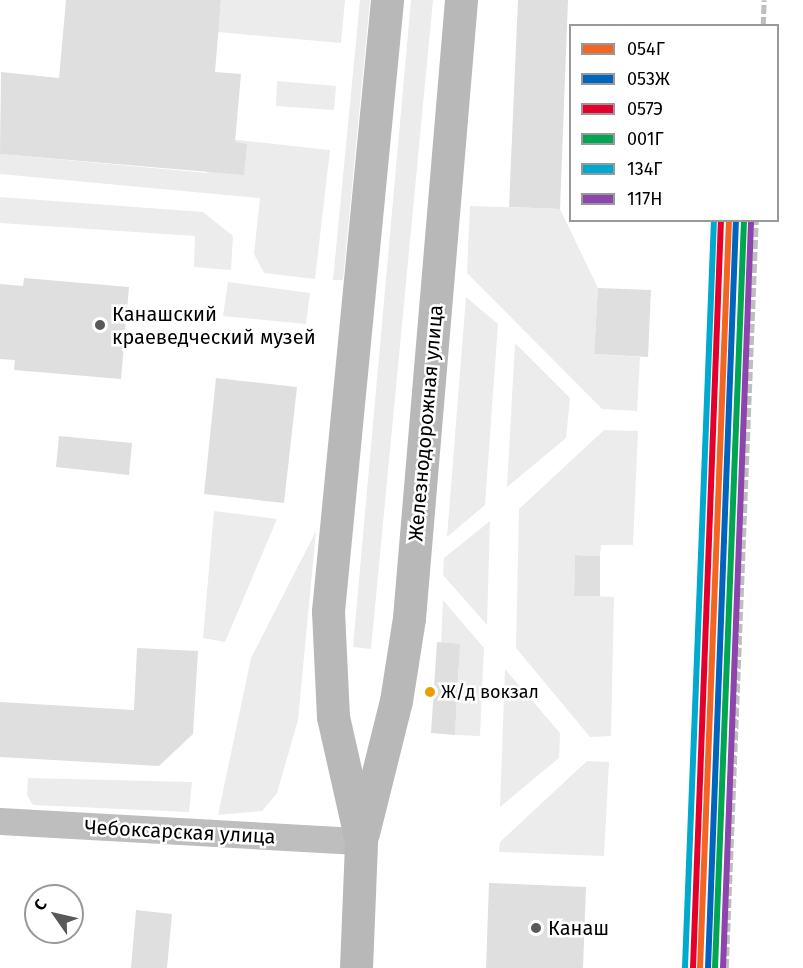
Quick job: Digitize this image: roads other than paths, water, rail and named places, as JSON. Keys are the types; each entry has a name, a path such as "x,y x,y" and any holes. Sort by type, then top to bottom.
{"main road":[{"name":"Железнодорожная улица","path":"361,841 333,717 328,611 387,0"},
{"name":"Железнодорожная улица","path":"356,968 361,841 396,701 409,618 461,0"}],"street":[{"name":"Чебоксарская улица","path":"0,821 361,841"}],"railway":[{"path":"763,24 764,0"},
{"path":"726,968 756,222"}],"place":[{"name":"Канашский краеведческий музей","path":"100,325"},
{"name":"Ж/д вокзал","path":"430,692"},
{"name":"Канаш","path":"536,928"}]}
